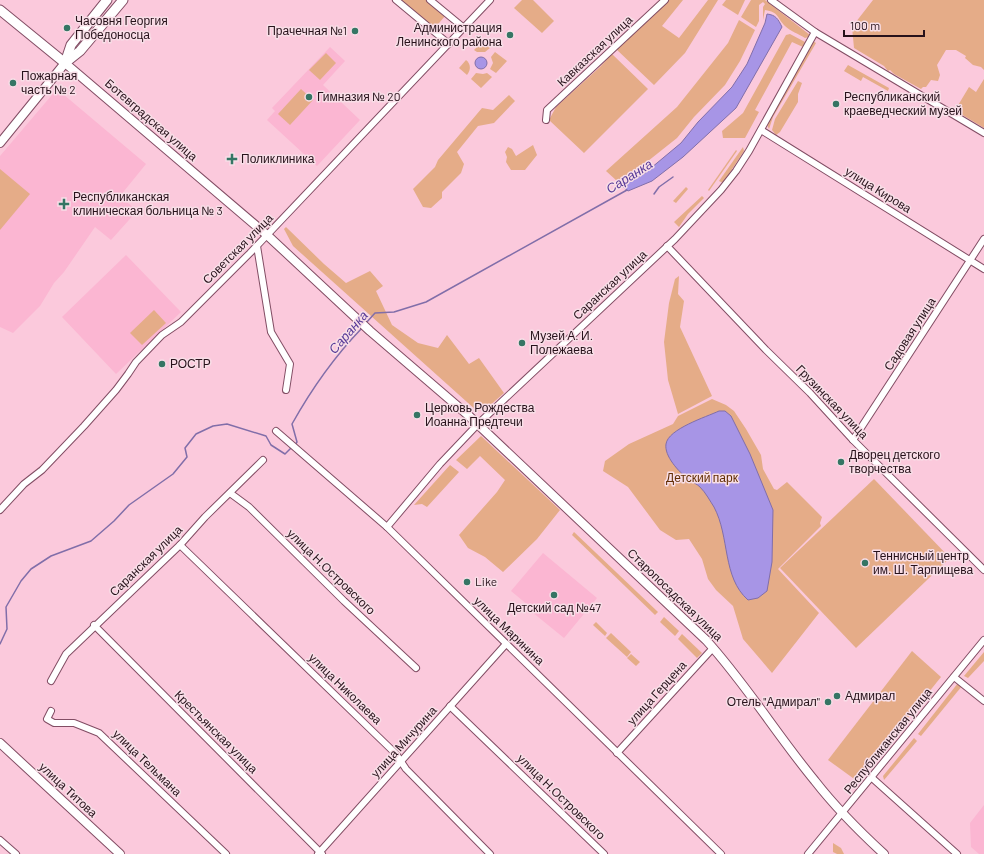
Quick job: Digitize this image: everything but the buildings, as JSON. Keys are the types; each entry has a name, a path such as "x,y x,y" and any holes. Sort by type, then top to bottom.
{"main road":[{"path":"65,63 71,45 107,0"},
{"path":"0,143 65,63 80,51 123,0"},
{"name":"Ботевградская улица","path":"0,10 65,63 267,236 370,331 478,424"},
{"name":"Старопосадская улица","path":"478,424 714,648 814,781 842,813 884,854"},
{"name":"улица Титова","path":"0,743 120,854"}],"street":[{"path":"396,0 449,44"},
{"path":"430,0 464,28"},
{"name":"Советская улица","path":"0,510 24,484 42,470 84,426 120,385 136,362 162,335 181,322 267,236 490,0"},
{"name":"Кавказская улица","path":"546,120 547,110 664,0"},
{"path":"771,0 815,32 984,133"},
{"name":"Саранская улица","path":"387,527 440,464 478,424 667,246 721,190 736,171 761,130 815,32"},
{"name":"улица Кирова","path":"761,130 984,269"},
{"name":"Садовая улица","path":"853,440 984,239"},
{"path":"257,246 271,332 290,364 286,390"},
{"name":"Грузинская улица","path":"667,246 853,440 984,570"},
{"name":"улица Маринина","path":"276,431 387,527 720,854"},
{"name":"Саранская улица","path":"51,681 66,654 94,625 180,545 263,460"},
{"name":"улица Н.Островского","path":"230,493 249,507 344,601 416,668"},
{"name":"улица Николаева","path":"180,545 386,745 406,769 490,854"},
{"name":"Крестьянская улица","path":"94,625 320,853"},
{"name":"Республиканская улица","path":"808,854 984,640"},
{"name":"улица Мичурина","path":"320,853 506,644"},
{"name":"улица Герцена","path":"617,753 714,648"},
{"path":"954,677 984,701"},
{"name":"улица Н.Островского","path":"450,706 604,854"},
{"name":"улица Тельмана","path":"51,711 47,719 54,723 74,723 99,733 226,854"},
{"path":"871,777 957,854"},
{"path":"0,840 16,854"}],"shaded area":[{"path":"767,14 773,15 782,27 736,108 683,157 652,181 628,191 622,186 645,173 681,143 698,122 732,87 747,64 765,23"},
{"name":"Гимназия № 20","path":"330,47 345,61 323,85 360,120 317,166 267,120 275,111 272,108"},
{"path":"483,57 486,58 486,68 479,69 476,68 475,61 476,58"},
{"name":"Республиканская клиническая больница № 3","path":"57,89 146,164 120,196 137,211 111,240 95,227 64,272 54,283 40,306 13,333 0,327 0,156"},
{"path":"126,255 181,312 116,374 62,317"},
{"path":"719,411 725,411 731,416 750,454 773,510 772,562 767,591 758,598 748,600 740,591 734,580 719,519 714,507 700,487 680,472 670,459 666,449 668,439 673,433 688,424"},
{"name":"Детский сад №47","path":"543,553 597,598 564,638 532,612 534,610 511,591"},
{"path":"984,805 984,854 979,854 971,847 970,823"}],"green space":[{"path":"400,0 426,0 445,16 434,29"},
{"path":"522,0 533,0 554,21 542,33 514,8"},
{"path":"668,0 683,0 662,26 679,38 708,0 718,0 685,53 654,85 616,49"},
{"path":"726,0 745,0 738,15 722,5"},
{"path":"751,0 765,0 810,35 809,37 805,38 789,29 773,12 765,10 763,20 763,7 765,4 763,2 759,5 759,21 756,27 741,17"},
{"path":"873,0 984,0 984,70 981,67 973,65 965,58 966,56 956,50 946,50 937,65 940,75 938,81 931,80 926,87 921,89 894,74 890,70 888,71 884,66 854,48 852,27"},
{"path":"739,20 755,30 740,61 725,85 694,117 677,138 643,165 617,181 606,171 677,107 728,43"},
{"path":"790,34 805,42 804,46 803,47 792,42 755,110 759,112 745,138 723,138 722,131 743,113 786,35"},
{"path":"483,41 490,48 485,52 477,52 474,50"},
{"path":"813,41 816,43 773,117 769,129 767,125"},
{"path":"495,52 507,61 496,73 490,69 493,63 491,57"},
{"path":"326,53 336,63 320,80 309,70"},
{"path":"612,54 648,89 584,153 549,120 556,107"},
{"path":"466,60 470,67 467,75 459,68"},
{"path":"848,65 889,88 888,91 863,77 861,81 844,71"},
{"path":"476,73 487,73 492,77 481,88 471,79"},
{"path":"984,79 984,128 961,114 957,107 969,87 976,92"},
{"path":"798,81 802,83 798,94 798,102 780,132 776,135 772,130 775,119"},
{"path":"301,89 313,100 290,125 278,114"},
{"path":"509,95 515,101 494,123 478,126 457,152 464,164 461,173 442,192 442,198 431,208 423,207 413,189 435,167 438,160 482,108 493,110"},
{"path":"533,145 537,155 525,170 511,170 506,162 507,157 505,152 508,147 512,149 516,156"},
{"path":"743,147 744,151 723,183 719,181"},
{"path":"736,150 737,151 709,191 708,190"},
{"path":"0,169 30,194 0,230"},
{"path":"686,187 688,189 676,203 673,201"},
{"path":"702,196 704,198 688,214 679,227 674,222"},
{"path":"286,227 346,283 370,271 383,286 376,291 392,325 418,343 438,348 447,335 469,364 479,358 504,393 486,409 477,411 293,246 284,229"},
{"path":"679,276 678,294 684,301 680,327 712,396 678,414 668,380 664,342 669,303 675,279"},
{"path":"154,310 166,323 142,345 130,333"},
{"name":"Детский парк","path":"712,399 726,405 734,411 761,455 763,469 774,489 777,490 787,482 822,517 820,523 821,526 778,569 819,613 772,673 743,639 733,606 716,590 708,579 702,559 689,539 676,540 660,530 628,487 603,471 605,461 629,444 673,424 678,416"},
{"path":"481,436 560,510 537,539 503,572 485,557 468,548 459,535 497,492 505,480 480,456 467,469 456,460"},
{"path":"450,465 459,472 427,507 422,504 414,505"},
{"name":"Теннисный центр им. Ш. Тарпищева","path":"874,479 950,558 856,648 780,568"},
{"path":"574,532 658,612 655,615 572,535"},
{"path":"664,617 679,631 675,636 660,622"},
{"path":"596,622 607,633 605,636 593,625"},
{"path":"611,633 631,652 627,657 606,638"},
{"path":"682,634 702,653 697,658 678,639"},
{"path":"912,651 941,677 857,781 828,760"},
{"path":"984,652 984,661 968,678 964,676"},
{"path":"631,654 640,662 636,666 627,658"},
{"path":"958,683 962,686 921,736 918,734"},
{"path":"914,738 917,741 884,780 883,776"},
{"path":"833,843 841,848 844,854 837,854 833,852"}],"waterway":[{"path":"654,194 659,187 673,177"},
{"name":"Саранка","path":"366,323 375,313 394,312 426,302 627,190"},
{"name":"Саранка","path":"295,445 297,442 292,424 324,374 342,350 362,328"},
{"name":"Саранка","path":"0,644 7,629 6,607 21,581 31,569 51,556 91,541 114,521 129,505 173,474 187,457 185,448 196,434 213,426 227,424 266,436 271,445 285,454 292,447"}],"place":[{"name":"Часовня Георгия Победоносца","path":"67,28"},
{"name":"Прачечная №1","path":"355,31"},
{"name":"Администрация Ленинского района","path":"510,35"},
{"name":"Пожарная часть № 2","path":"13,83"},
{"name":"Гимназия № 20","path":"309,97"},
{"name":"Республиканский краеведческий музей","path":"836,104"},
{"name":"Поликлиника","path":"232,159"},
{"name":"Республиканская клиническая больница № 3","path":"64,204"},
{"name":"Музей А. И. Полежаева","path":"522,343"},
{"name":"РОСТР","path":"162,364"},
{"name":"Церковь Рождества Иоанна Предтечи","path":"417,415"},
{"name":"Дворец детского творчества","path":"841,462"},
{"name":"Теннисный центр им. Ш. Тарпищева","path":"865,563"},
{"name":"Like","path":"467,582"},
{"name":"Детский сад №47","path":"554,595"},
{"name":"Адмирал","path":"837,696"},
{"name":"Отель \"Адмирал\"","path":"828,702"}]}
